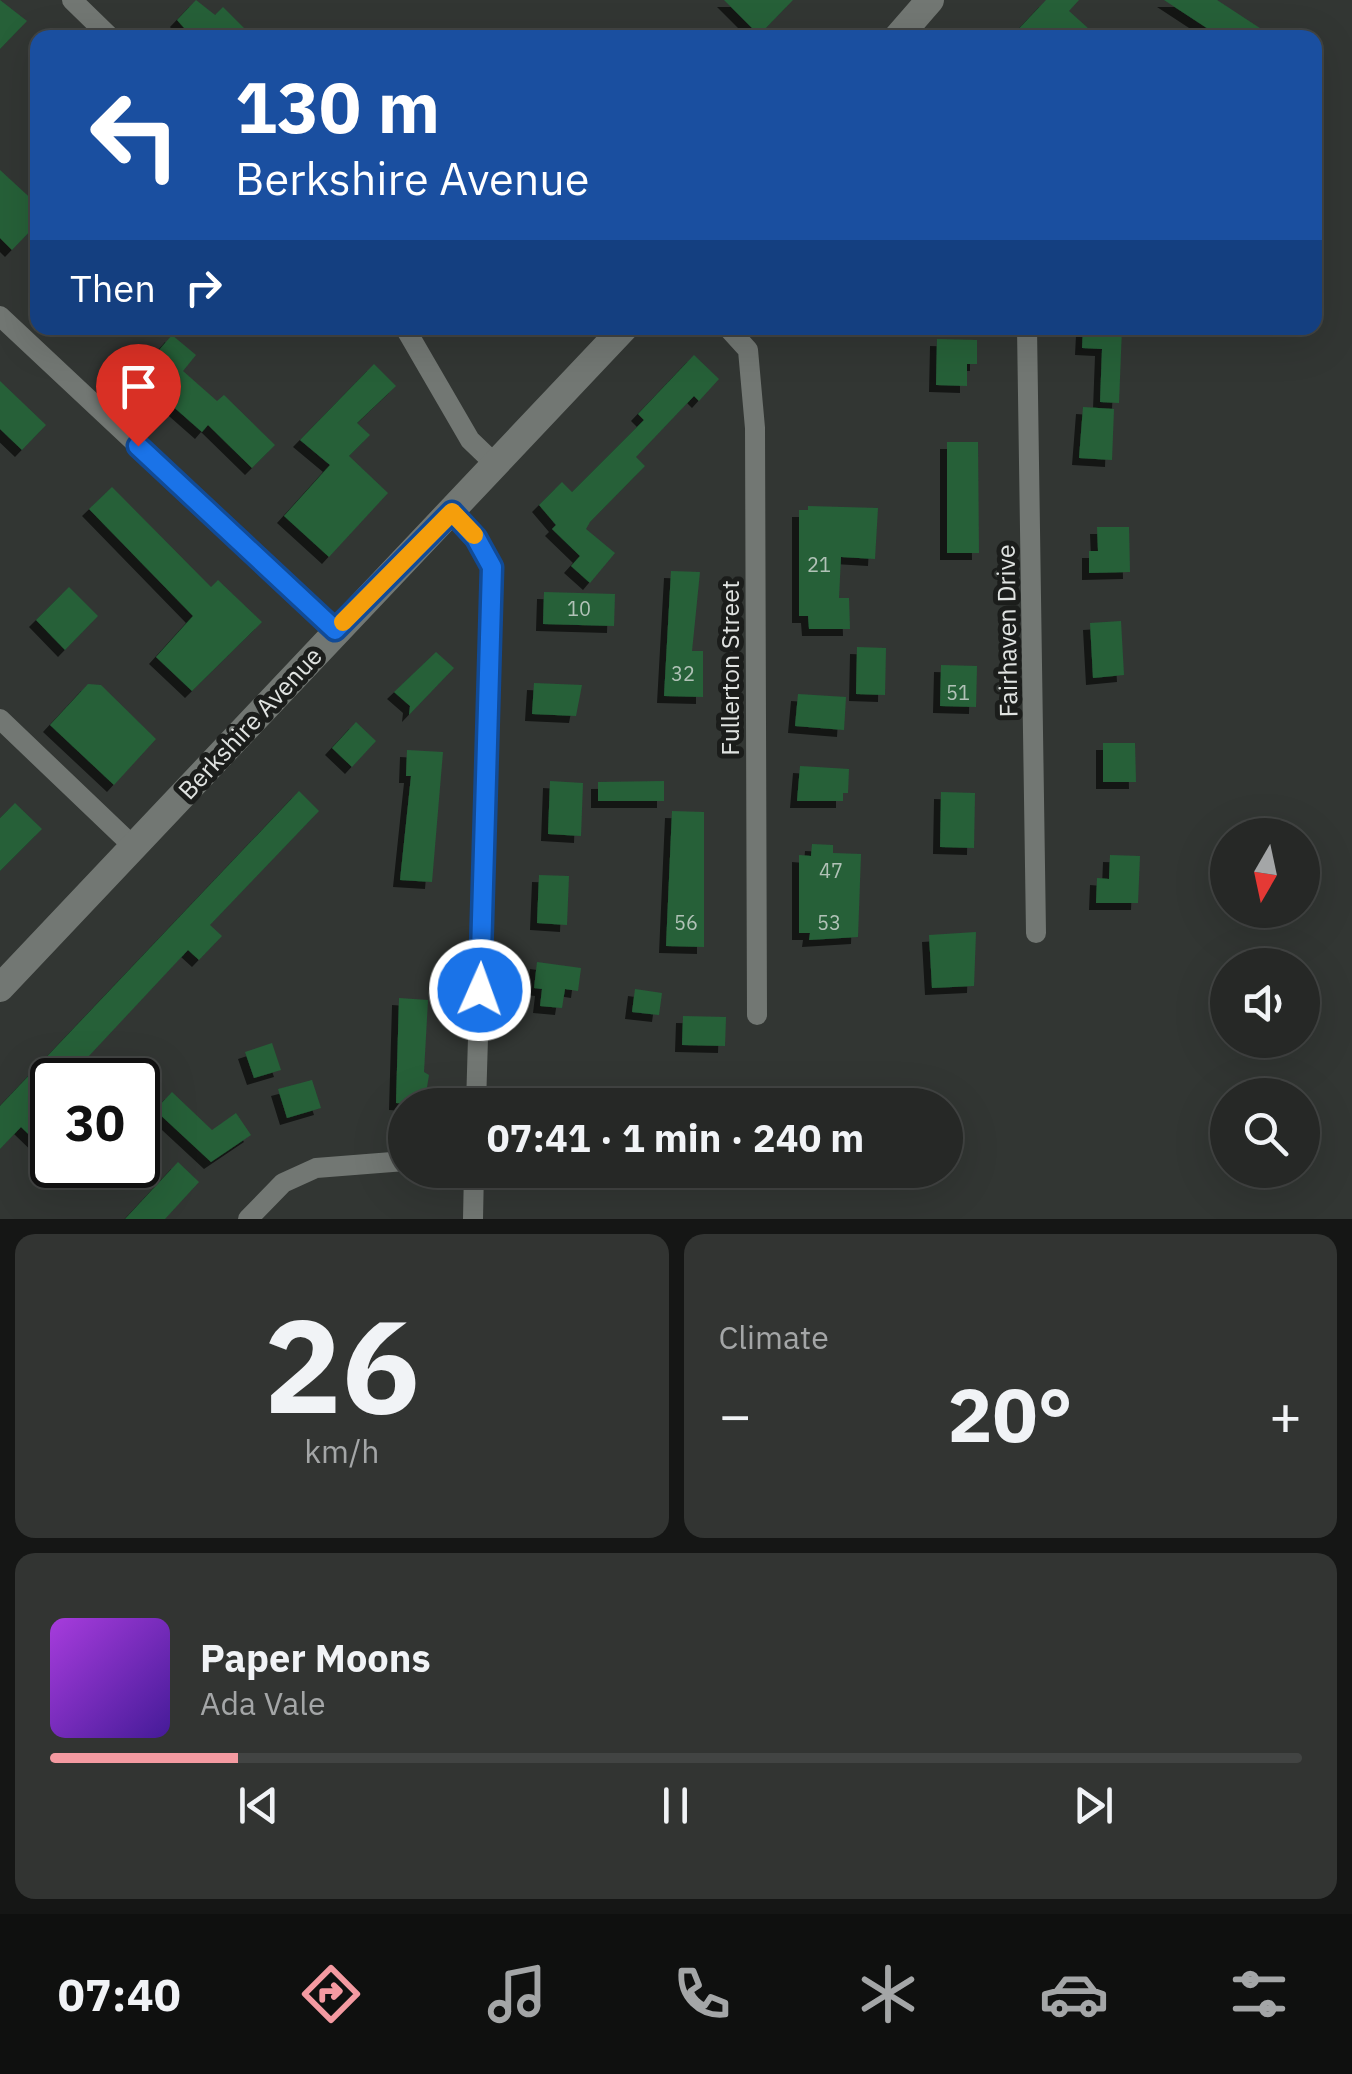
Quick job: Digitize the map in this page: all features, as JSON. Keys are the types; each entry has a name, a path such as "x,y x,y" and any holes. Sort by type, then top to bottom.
{"main road":[{"path":"909,30 930,0"},
{"name":"Berkshire Avenue","path":"0,988 617,335"}],"street":[{"path":"72,0 104,30"},
{"path":"0,316 335,630"},
{"path":"409,335 470,440 496,465"},
{"name":"Fullerton Street","path":"734,335 748,350 755,428 757,1015"},
{"name":"Fairhaven Drive","path":"1027,335 1036,933"},
{"path":"452,512 476,538 492,567 477,1088"},
{"path":"0,719 136,848"},
{"path":"248,1219 283,1183 316,1168 388,1162"},
{"path":"473,1219 474,1188"}],"building":[{"path":"0,0 27,21 0,49"},
{"path":"196,0 215,15 223,7 246,30 186,30 177,20"},
{"path":"724,0 793,0 764,30 754,30"},
{"path":"1046,0 1079,0 1069,11 1090,30 1018,30"},
{"path":"1164,0 1217,0 1263,30 1210,30"},
{"path":"0,170 30,198 30,231 12,250 0,238"},
{"path":"172,335 196,355 183,371 217,401 224,395 275,445 252,468 208,425 202,432 152,388 148,393 133,380"},
{"path":"1083,335 1122,335 1119,403 1100,402 1102,349 1082,348"},
{"path":"937,339 977,340 977,364 967,364 967,386 936,385"},
{"path":"694,355 719,379 699,401 694,396 636,457 645,466 590,522 586,529 615,553 590,583 571,566 580,556 552,529 556,525 539,505 562,482 572,492 644,420 638,414"},
{"path":"374,364 396,386 357,423 370,435 349,456 388,493 329,557 284,516 330,465 300,440"},
{"path":"0,381 46,425 22,450 0,429"},
{"path":"1083,407 1114,409 1112,460 1079,458"},
{"path":"947,442 978,442 979,553 947,553"},
{"path":"112,487 211,587 218,580 262,622 192,691 156,657 193,616 89,509"},
{"path":"808,506 878,508 875,559 841,557 839,598 849,598 850,629 809,629 808,616 799,616 799,510 808,510"},
{"path":"1097,527 1129,527 1130,572 1089,573 1089,551 1098,551"},
{"path":"671,571 700,572 692,651 703,651 703,697 664,696"},
{"path":"69,587 98,616 65,650 36,620"},
{"path":"544,592 615,594 614,626 543,624"},
{"path":"1121,621 1124,675 1093,678 1090,623"},
{"path":"857,647 886,648 885,695 856,694"},
{"path":"436,652 454,668 409,715 410,706 394,692"},
{"path":"941,665 977,666 976,707 940,706"},
{"path":"534,683 582,685 576,716 532,714"},
{"path":"88,684 101,685 156,739 114,785 50,725"},
{"path":"798,694 846,697 844,730 795,726"},
{"path":"356,722 376,741 352,767 332,748"},
{"path":"1103,743 1135,743 1136,782 1103,782"},
{"path":"407,750 443,752 432,882 400,880 411,776 406,776"},
{"path":"800,766 849,769 848,793 843,793 843,801 797,801"},
{"path":"550,781 583,783 581,836 548,834"},
{"path":"664,781 664,801 598,801 598,782"},
{"path":"299,791 319,811 210,925 222,936 199,960 188,950 89,1058 46,1058"},
{"path":"941,792 975,793 974,848 940,847"},
{"path":"15,803 42,829 0,871 0,818"},
{"path":"672,811 704,812 704,947 666,946"},
{"path":"812,844 833,845 833,853 861,854 858,937 809,940 810,933 799,933 799,855 811,856"},
{"path":"1110,855 1140,856 1138,903 1096,903 1097,878 1109,879"},
{"path":"539,875 569,876 567,925 537,923"},
{"path":"976,932 974,986 932,988 929,935"},
{"path":"537,962 581,968 578,991 565,989 562,1008 540,1006 542,989 534,988"},
{"path":"635,989 662,993 659,1015 632,1012"},
{"path":"399,998 428,1000 424,1072 429,1075 427,1088 396,1088"},
{"path":"683,1016 726,1017 725,1046 682,1045"},
{"path":"272,1043 281,1070 254,1078 245,1052"},
{"path":"30,1074 30,1136 21,1127 0,1149 0,1106"},
{"path":"312,1080 321,1108 287,1118 278,1089"},
{"path":"172,1092 212,1130 236,1113 251,1135 211,1162 160,1115 160,1105"},
{"path":"178,1162 199,1182 165,1219 125,1219 154,1188 160,1188 160,1181"}],"slow traffic":[{"path":"343,622 452,512 474,535"}],"route":[{"path":"138,446 335,630 452,512 487,552 492,567 480,990"}]}
